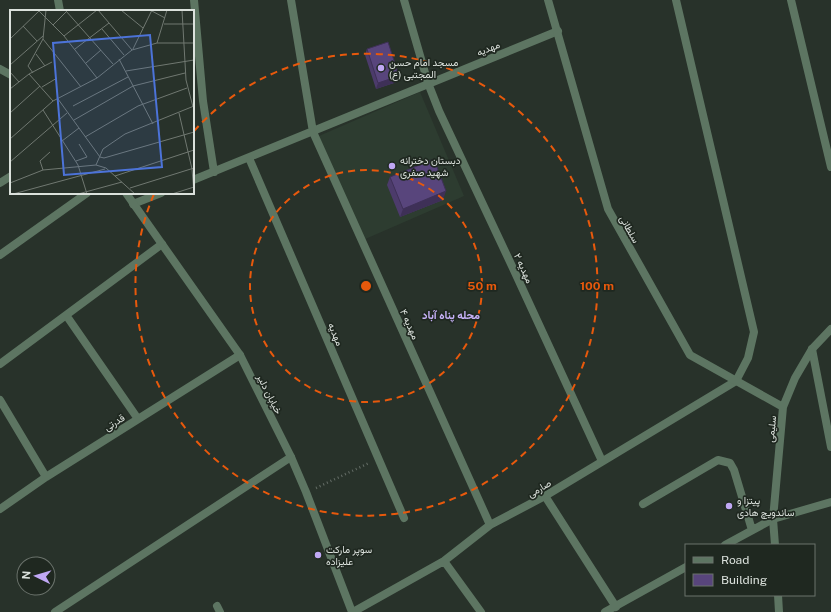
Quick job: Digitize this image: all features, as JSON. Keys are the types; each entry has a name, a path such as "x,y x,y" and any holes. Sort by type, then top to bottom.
{"street":[{"path":"58,0 60,10"},
{"path":"194,0 202,101 214,172"},
{"name":"مهدیه ۴","path":"291,0 313,132 490,525"},
{"name":"مهدیه ۲","path":"404,0 428,83 442,119 512,264 602,461"},
{"name":"سلطانی","path":"548,0 608,209 690,355 783,406"},
{"path":"676,0 754,332 748,358 736,381"},
{"path":"791,0 831,167"},
{"name":"مهدیه","path":"194,180 558,31"},
{"path":"0,69 10,75"},
{"name":"مهدیه","path":"249,158 404,518"},
{"path":"0,184 10,177"},
{"path":"0,255 87,194"},
{"name":"خیابان دلیر","path":"127,194 240,355 291,457 353,612"},
{"path":"134,204 159,194"},
{"path":"0,364 162,244"},
{"path":"66,315 138,419"},
{"name":"سلیمی","path":"775,544 773,519 783,406 795,378 812,349 831,329"},
{"path":"812,349 831,447"},
{"name":"قدرتی","path":"0,509 46,477 240,355"},
{"name":"صارمی","path":"353,612 444,561 490,525 545,496 736,381"},
{"path":"0,400 46,477"},
{"path":"55,612 291,457"},
{"path":"643,504 718,460 730,463 734,470 752,530"},
{"path":"545,496 616,607"},
{"path":"727,544 773,519 831,502"},
{"path":"444,561 481,612"},
{"path":"605,612 685,568"},
{"path":"778,596 779,612"}],"path":[{"path":"306,492 378,458"}],"shaded area":[{"name":"دبستان دخترانه شهید صفری","path":"420,92 464,196 363,240 319,136"}],"building":[{"name":"مسجد امام حسن المجتبی (ع)","path":"388,42 399,76 378,83 367,49"},
{"path":"434,159 446,191 403,209 390,177"}],"place":[{"name":"مسجد امام حسن المجتبی (ع)","path":"381,68"},
{"name":"دبستان دخترانه شهید صفری","path":"392,166"},
{"name":"پیتزا و ساندویچ هادی","path":"729,506"},
{"name":"سوپر مارکت علیزاده","path":"318,555"}],"district":[{"name":"محله پناه آباد","path":"451,315"}]}
